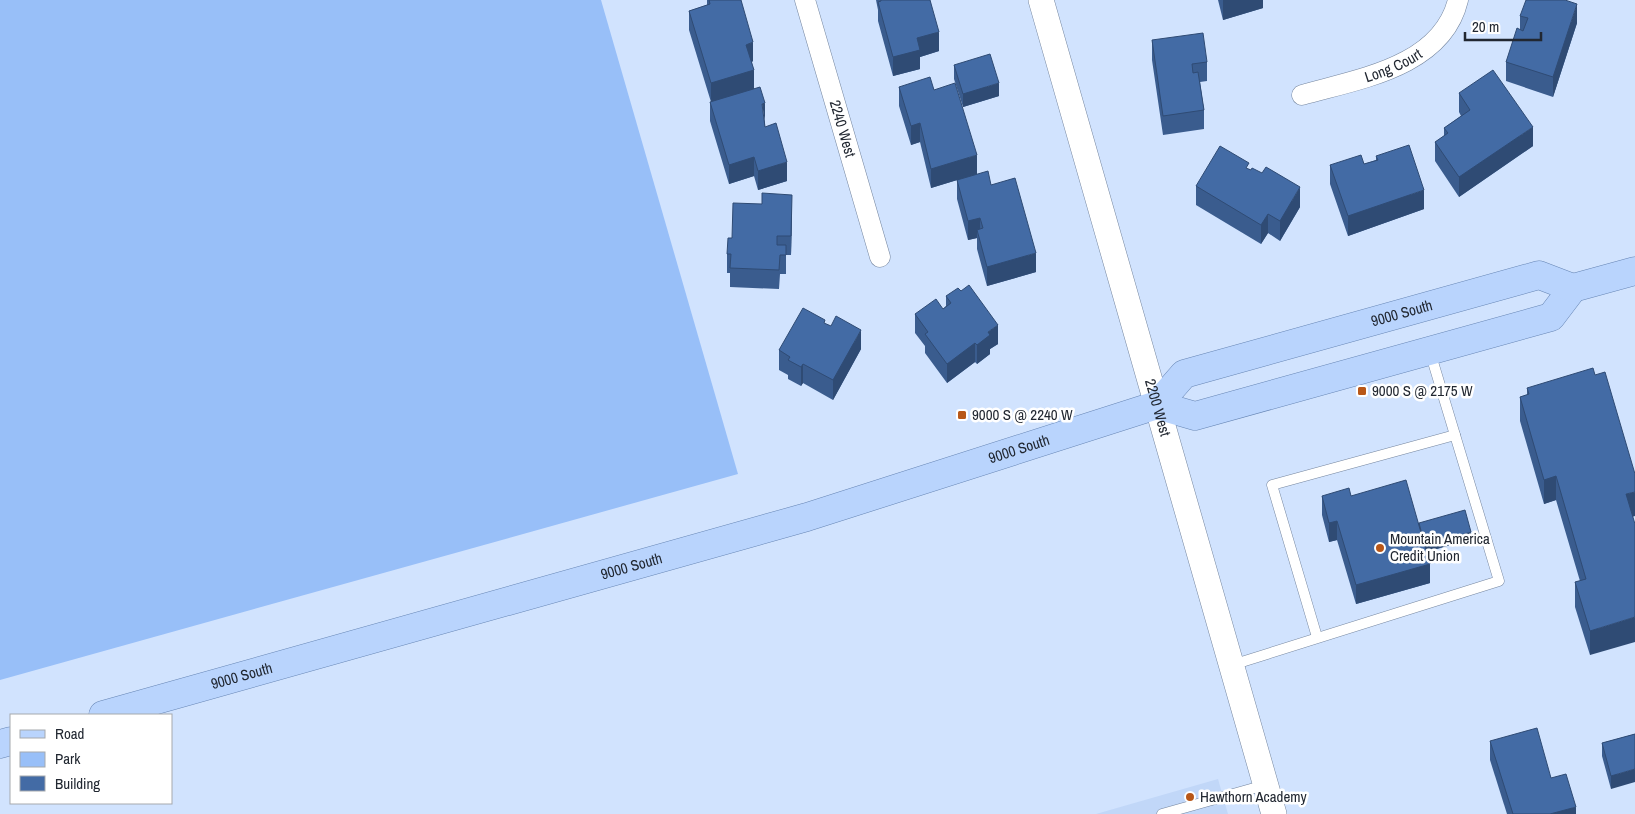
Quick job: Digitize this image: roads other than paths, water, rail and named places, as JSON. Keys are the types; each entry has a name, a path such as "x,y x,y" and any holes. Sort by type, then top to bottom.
{"main road":[{"path":"1157,405 1196,416 1551,317 1573,288 1634,273"},
{"name":"9000 South","path":"107,714 798,520 1157,405 1184,374 1539,275 1573,288"}],"street":[{"name":"2240 West","path":"805,0 880,257"},
{"name":"2200 West","path":"1041,0 1274,814"},
{"name":"Long Court","path":"1302,95 1396,66 1424,51 1446,28 1458,0"}],"lane":[{"path":"1232,665 1499,581 1429,351"},
{"path":"1317,637 1272,485 1455,435"},
{"path":"1162,814 1183,811 1266,785"}],"place":[{"name":"9000 S @ 2175 W","path":"1362,391"},
{"name":"9000 S @ 2240 W","path":"962,415"},
{"name":"Mountain America Credit Union","path":"1380,548"},
{"name":"Hawthorn Academy","path":"1190,797"}]}
